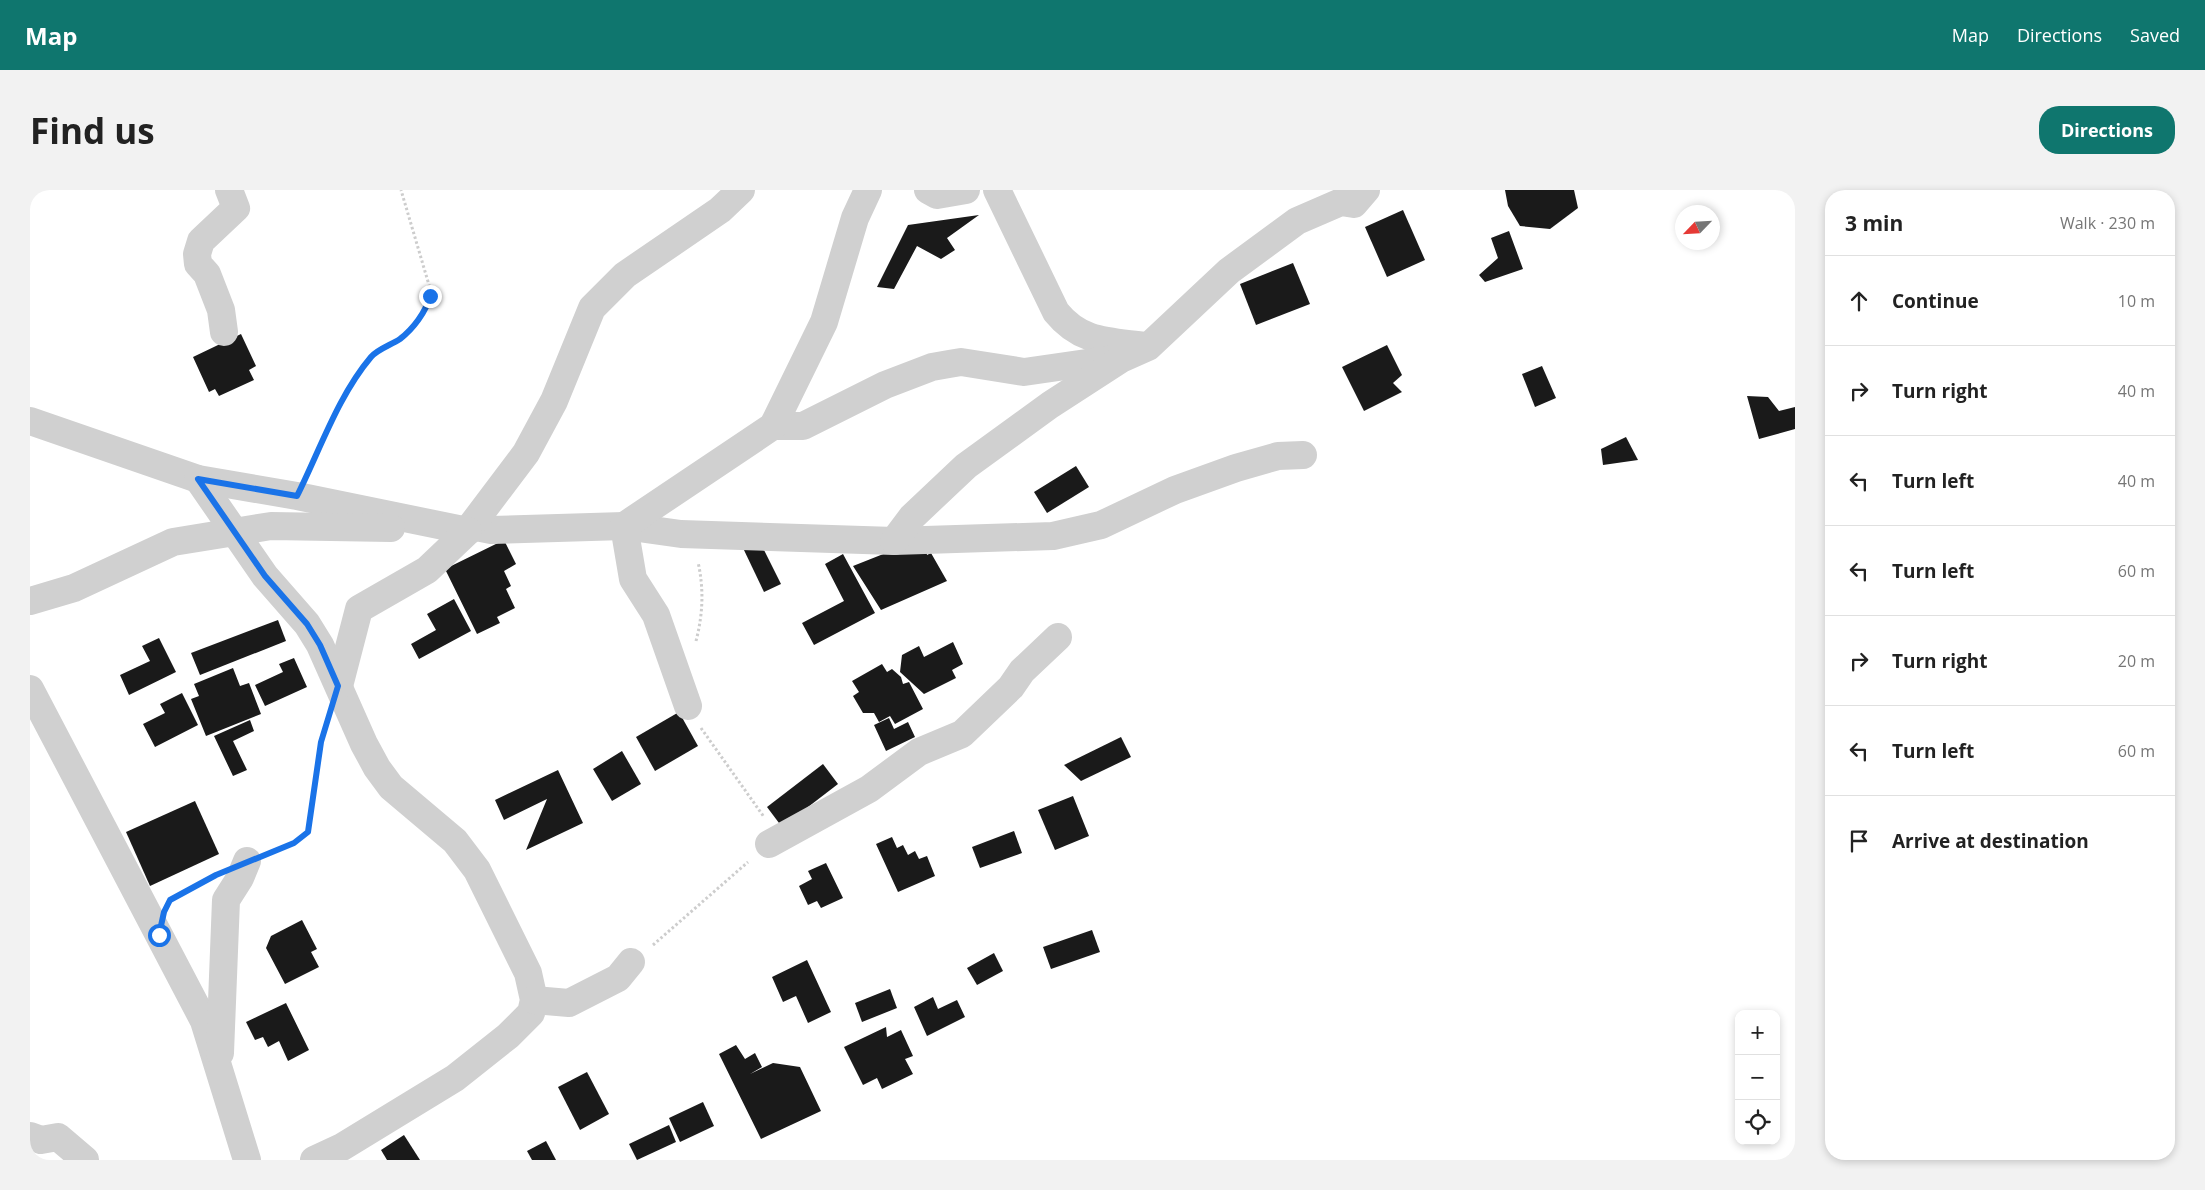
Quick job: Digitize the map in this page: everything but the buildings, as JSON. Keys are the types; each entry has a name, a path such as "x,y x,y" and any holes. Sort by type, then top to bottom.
{"street":[{"path":"224,332 221,310 207,274 198,264 197,254 201,241 236,208 228,190"},
{"path":"338,686 359,609 427,570 469,528 526,453 554,401 592,308 625,275 720,210 741,190"},
{"path":"624,526 773,426 824,322 855,218 868,190"},
{"path":"928,190 937,195 966,190"},
{"path":"997,190 1056,312 1066,325 1077,333 1088,337 1148,346"},
{"path":"894,540 912,517 966,466 1050,405 1121,359 1148,346 1229,271 1297,221 1341,202 1354,204 1366,190"},
{"path":"773,426 803,426 885,385 932,367 961,362 1024,372 1121,359"},
{"path":"30,421 198,479 469,528"},
{"path":"30,602 74,588 173,542 271,526 469,528 491,530 624,526 691,534 894,540 1053,536 1101,525 1175,490 1236,468 1278,456 1303,454"},
{"path":"198,479 265,576 307,624 320,645 364,744 382,774 392,787 455,841 477,870 528,972 534,1000 531,1013 508,1036 455,1078 342,1147 314,1160"},
{"path":"624,526 634,579 656,615 688,706"},
{"path":"768,844 870,789 919,752 962,734 1011,687 1022,671 1058,637"},
{"path":"30,689 204,1022 247,1160"},
{"path":"220,1072 226,900 240,878 247,861"},
{"path":"534,1000 569,1003 618,978 631,962"},
{"path":"30,1136 41,1140 58,1137 85,1160"}],"path":[{"path":"297,496 350,387 372,355 401,338 428,306 430,296 429,285 401,190"},
{"path":"691,534 701,576 703,615 695,643"},
{"path":"247,861 294,843 308,832 321,742 338,686"},
{"path":"631,962 666,934 768,844 774,835 772,828 698,725 688,706"},
{"path":"159,935 164,912 170,900 209,878"}],"route":[{"path":"159,935 164,912 170,900 188,888 216,875 294,843 303,838 308,832 321,742 338,686 320,645 307,624 265,576 198,479 297,496 350,387 372,355 401,338 417,321 428,306 430,296"}]}
